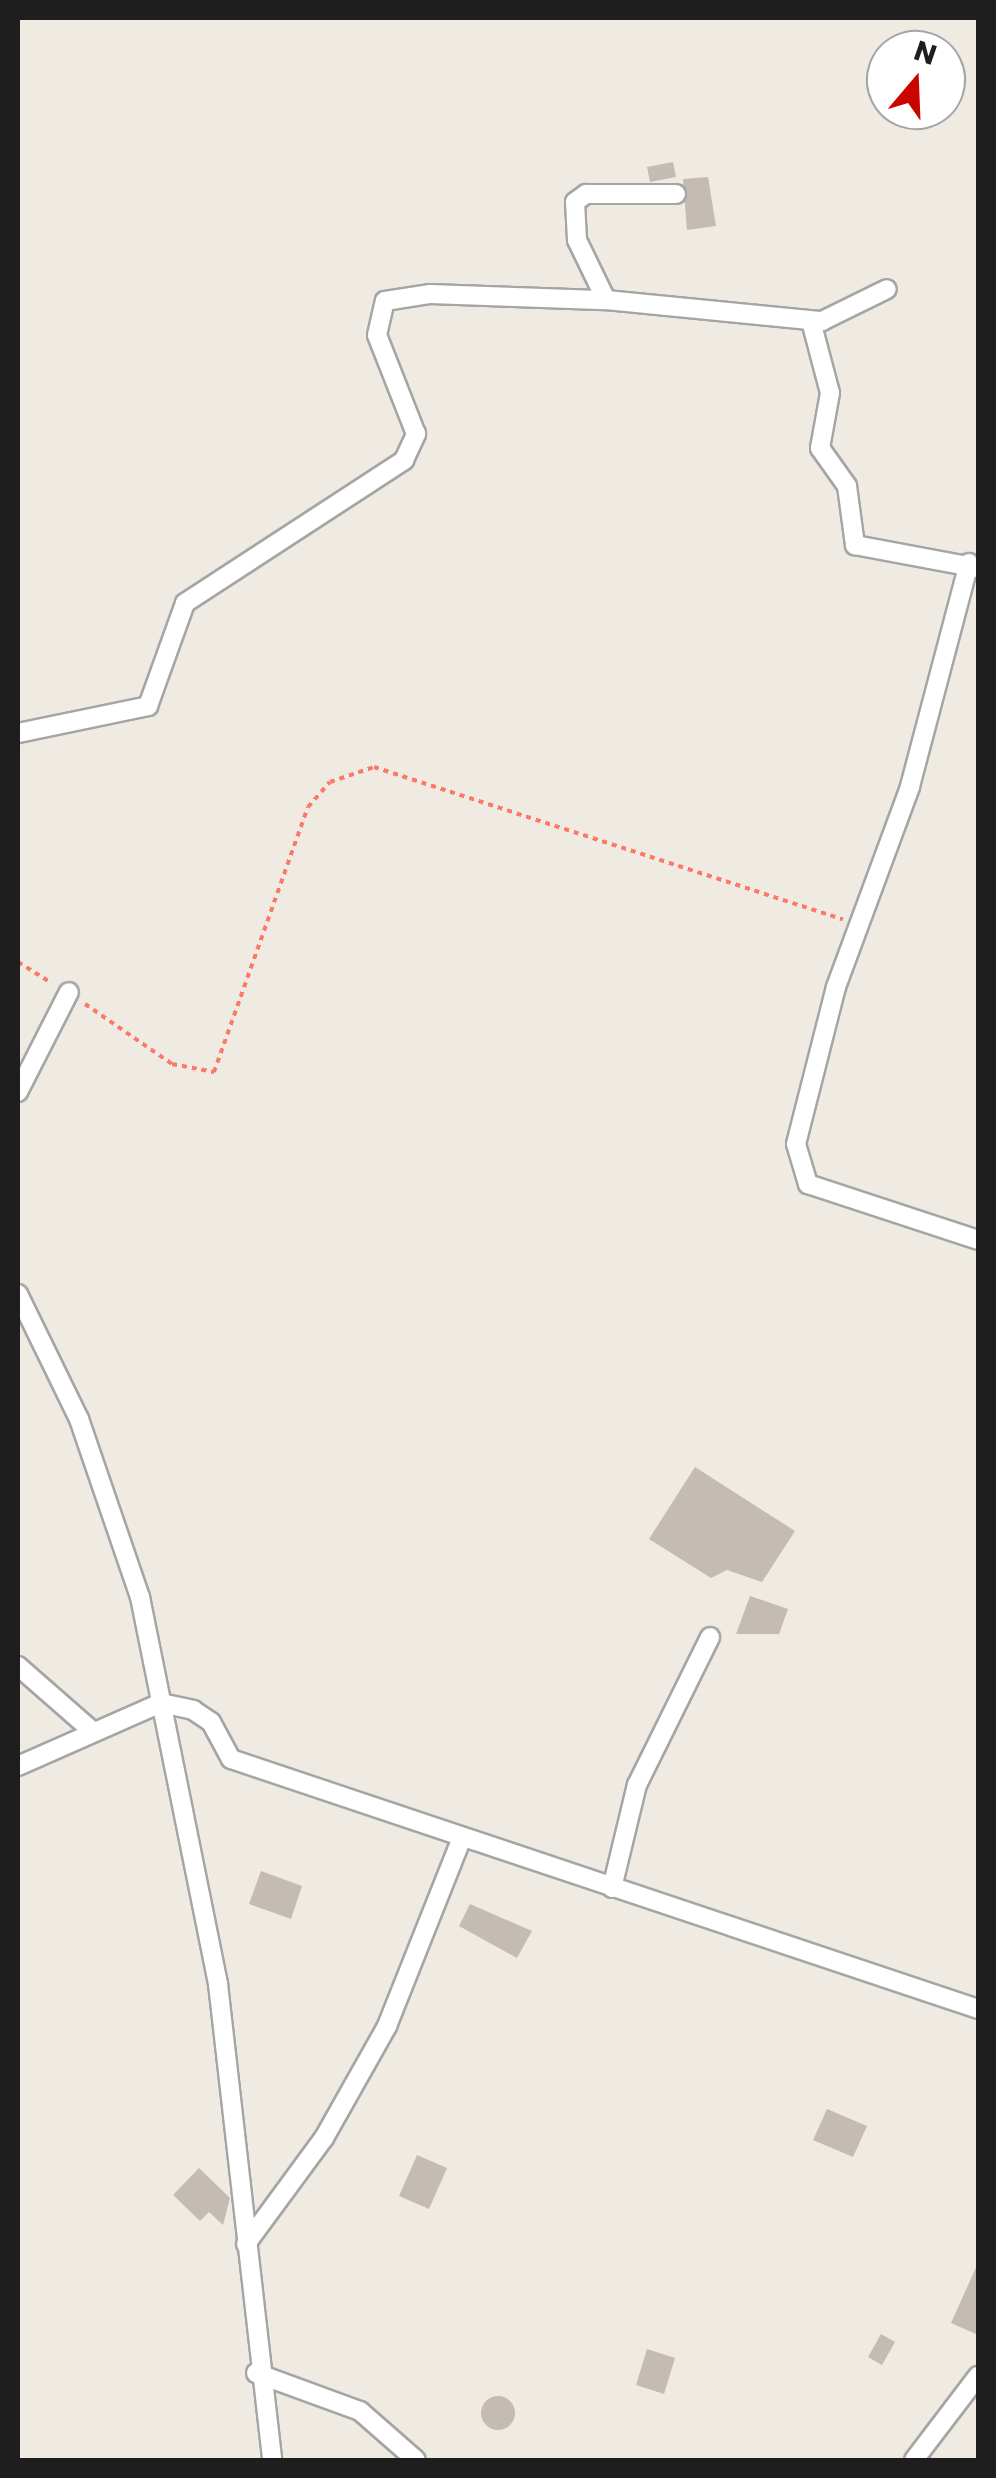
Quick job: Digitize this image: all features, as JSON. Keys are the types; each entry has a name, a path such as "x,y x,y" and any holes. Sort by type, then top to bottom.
{"street":[{"path":"606,300 576,240 575,202 586,194 676,194"},
{"path":"18,733 148,706 185,603 404,460 416,434 378,334 380,305 430,294 606,300 811,322 887,288"},
{"path":"811,322 830,394 820,448 846,486 855,545 974,566 796,1144 799,1168 828,1193 978,1240"},
{"path":"18,1092 69,992"},
{"path":"18,1294 108,1494 161,1703 218,1984 256,2373 272,2460"},
{"path":"612,1888 637,1785 710,1638"},
{"path":"18,1666 90,1729"},
{"path":"18,1766 90,1729 161,1703 211,1722 231,1760 978,2009"},
{"path":"246,2244 324,2138 387,2026 462,1838"},
{"path":"256,2373 360,2411 416,2460"},
{"path":"914,2460 978,2376"}],"path":[{"path":"18,962 69,992 172,1064 214,1072 308,807 330,782 374,767 851,921 858,936"}],"building":[{"path":"673,162 676,177 650,182 647,167"},
{"path":"708,177 716,226 687,230 683,179"},
{"path":"695,1467 795,1531 762,1582 727,1570 711,1578 649,1539"},
{"path":"750,1596 788,1609 779,1634 736,1634"},
{"path":"261,1871 302,1886 291,1919 249,1904"},
{"path":"470,1904 532,1931 517,1958 459,1926"},
{"path":"827,2109 867,2126 853,2157 813,2140"},
{"path":"417,2155 447,2168 429,2209 399,2196"},
{"path":"199,2168 230,2198 223,2225 209,2212 200,2221 173,2195"},
{"path":"978,2263 978,2335 951,2323"},
{"path":"881,2334 895,2342 882,2365 868,2357"},
{"path":"647,2349 675,2358 664,2394 636,2385"},
{"path":"498,2396 510,2401 515,2413 510,2425 498,2430 486,2425 481,2413 486,2401"}]}
